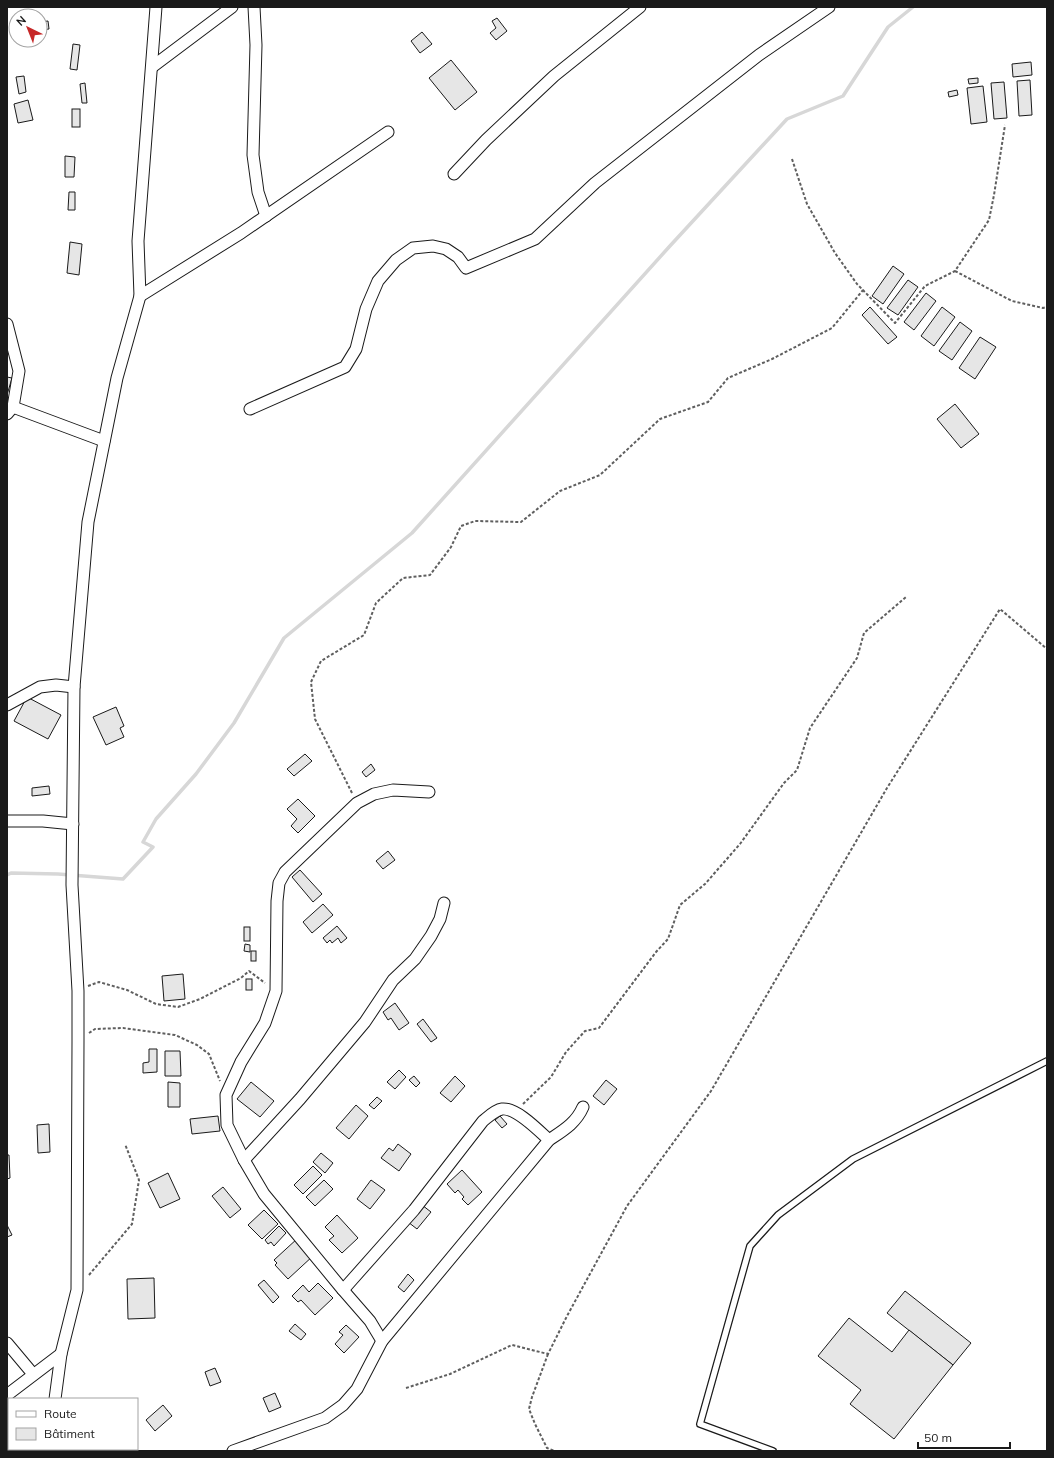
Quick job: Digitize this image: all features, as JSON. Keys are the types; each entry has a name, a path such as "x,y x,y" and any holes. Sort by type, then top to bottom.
{"street":[{"path":"55,1398 61,1354 76,1290 78,991 72,885 74,687 88,522 118,378 140,296 138,241 156,7"},
{"path":"152,67 232,7"},
{"path":"254,7 256,45 253,155 258,192 266,216"},
{"path":"454,174 486,140 554,76 640,7"},
{"path":"250,409 345,367 356,349 366,309 378,281 396,260 414,248 433,246 446,250 458,257 466,268 535,239 595,183 760,55 829,7"},
{"path":"140,296 266,216 388,132"},
{"path":"7,324 19,371 10,410 104,441"},
{"path":"7,705 40,687 56,685 74,687"},
{"path":"382,1341 370,1321 264,1194 244,1160 227,1125 226,1094 241,1062 265,1023 276,991 276,901 279,883 285,872 357,803 374,794 393,790 429,792"},
{"path":"7,821 43,821 73,824"},
{"path":"244,1160 300,1099 365,1022 393,980 414,959 431,936 440,920 444,903"},
{"path":"233,1451 325,1418 344,1406 357,1389 382,1341 549,1140 572,1125 580,1115 583,1107"},
{"path":"343,1290 414,1210 483,1121 490,1115 502,1109 515,1112 549,1140"},
{"path":"7,1343 33,1374"},
{"path":"7,1395 61,1354"}],"lane":[{"path":"773,1451 700,1424 750,1246 778,1215 853,1159 1047,1061"}],"path":[{"path":"792,160 807,204 835,253 863,290 895,323 925,286 955,271 989,220 1006,125"},
{"path":"955,271 1012,302 1043,308 1047,307"},
{"path":"357,803 315,719 311,682 321,661 364,635 376,603 403,578 430,575 451,547 461,526 475,521 520,522 560,491 600,476 660,419 708,402 728,378 772,359 832,328 863,290"},
{"path":"515,1112 551,1077 566,1052 585,1031 599,1028 656,952 668,939 680,905 705,884 740,844 784,783 797,770 810,728 857,658 864,633 906,597"},
{"path":"555,1451 547,1448 534,1424 529,1409 532,1397 548,1354 627,1206 711,1091 887,788 1000,609 1047,649"},
{"path":"78,991 99,982 127,990 156,1004 178,1007 200,999 241,978 248,971 276,991"},
{"path":"78,1041 95,1029 123,1028 175,1035 197,1045 209,1054 226,1094"},
{"path":"76,1290 132,1224 139,1180 125,1144"},
{"path":"406,1388 450,1374 512,1345 548,1354"}],"building":[{"path":"497,18 507,31 496,40 490,33 496,28 492,21"},
{"path":"422,32 432,44 420,53 411,41"},
{"path":"73,44 80,45 77,70 70,69"},
{"path":"451,60 477,92 455,110 429,78"},
{"path":"1031,62 1032,75 1013,77 1012,64"},
{"path":"24,76 26,92 19,94 16,77"},
{"path":"978,78 978,83 969,84 968,79"},
{"path":"1030,80 1032,115 1019,116 1017,81"},
{"path":"1004,82 1007,118 994,119 991,83"},
{"path":"85,83 87,103 82,103 80,84"},
{"path":"983,86 987,122 971,124 967,88"},
{"path":"957,90 958,95 949,97 948,92"},
{"path":"28,100 33,120 18,123 14,104"},
{"path":"72,109 80,109 80,127 72,127"},
{"path":"65,156 75,157 74,177 65,177"},
{"path":"69,192 75,192 75,210 68,210"},
{"path":"70,242 82,244 79,275 67,273"},
{"path":"893,266 904,274 883,304 872,296"},
{"path":"908,280 918,287 898,315 887,308"},
{"path":"926,293 936,301 914,330 904,322"},
{"path":"870,307 897,337 888,344 862,315"},
{"path":"942,307 955,317 934,346 921,336"},
{"path":"960,322 972,331 952,360 939,351"},
{"path":"980,337 996,347 975,379 959,368"},
{"path":"7,377 12,378 7,395"},
{"path":"955,404 979,434 961,448 937,419"},
{"path":"27,697 61,715 48,739 14,721"},
{"path":"116,707 124,726 120,728 124,737 106,745 93,717"},
{"path":"305,754 312,761 294,776 287,769"},
{"path":"371,764 375,770 366,777 362,772"},
{"path":"49,786 50,794 32,796 32,788"},
{"path":"298,799 315,816 298,833 291,826 297,819 287,809"},
{"path":"388,851 395,860 383,869 376,861"},
{"path":"300,870 322,894 313,902 292,877"},
{"path":"323,904 333,915 312,933 303,922"},
{"path":"337,926 347,938 341,943 338,938 332,943 330,940 327,943 323,938"},
{"path":"244,927 250,927 250,941 244,941"},
{"path":"245,944 250,945 250,952 244,951"},
{"path":"251,951 256,951 256,961 251,961"},
{"path":"183,974 185,999 164,1001 162,976"},
{"path":"246,979 252,979 252,990 246,990"},
{"path":"395,1003 409,1023 399,1030 391,1018 388,1020 383,1012"},
{"path":"423,1019 437,1038 431,1042 417,1024"},
{"path":"149,1049 157,1049 157,1072 143,1073 143,1063 149,1062"},
{"path":"165,1051 180,1051 181,1076 165,1076"},
{"path":"399,1070 406,1077 395,1089 387,1082"},
{"path":"414,1076 420,1083 416,1087 409,1080"},
{"path":"455,1076 465,1086 451,1102 440,1093"},
{"path":"606,1080 617,1089 604,1105 593,1096"},
{"path":"168,1082 180,1083 180,1107 168,1107"},
{"path":"251,1082 274,1101 260,1117 237,1099"},
{"path":"377,1097 382,1101 374,1109 369,1105"},
{"path":"356,1105 368,1116 349,1139 336,1128"},
{"path":"218,1116 220,1131 192,1134 190,1119"},
{"path":"500,1116 507,1124 502,1128 495,1120"},
{"path":"49,1124 50,1152 38,1153 37,1125"},
{"path":"398,1144 411,1154 399,1171 381,1158 389,1148 393,1151"},
{"path":"321,1153 333,1163 325,1173 313,1162"},
{"path":"7,1155 9,1155 10,1178 7,1179"},
{"path":"313,1166 322,1175 303,1194 294,1185"},
{"path":"462,1170 482,1192 468,1205 462,1199 464,1197 458,1190 455,1193 447,1184"},
{"path":"168,1173 180,1199 160,1208 148,1183"},
{"path":"324,1180 333,1189 315,1206 306,1197"},
{"path":"371,1180 385,1190 370,1209 357,1199"},
{"path":"223,1187 241,1209 230,1218 212,1196"},
{"path":"422,1205 431,1212 417,1229 408,1222"},
{"path":"264,1210 278,1224 262,1239 248,1225"},
{"path":"337,1215 358,1238 342,1253 329,1240 334,1236 325,1227"},
{"path":"7,1225 12,1235 7,1237"},
{"path":"279,1226 286,1233 274,1246 271,1242 268,1244 265,1240"},
{"path":"298,1238 314,1255 288,1279 275,1265 277,1263 274,1260"},
{"path":"408,1274 414,1280 404,1292 398,1287"},
{"path":"154,1278 155,1318 128,1319 127,1279"},
{"path":"264,1280 279,1297 273,1303 258,1285"},
{"path":"318,1283 333,1298 315,1315 301,1300 298,1302 292,1296 303,1285 309,1292"},
{"path":"905,1291 971,1343 953,1365 887,1313"},
{"path":"849,1318 892,1352 909,1330 953,1365 894,1439 850,1404 861,1390 818,1356"},
{"path":"295,1324 306,1334 301,1340 289,1331"},
{"path":"346,1325 359,1337 344,1353 335,1344 343,1335 339,1332"},
{"path":"215,1368 221,1382 210,1386 205,1372"},
{"path":"275,1393 281,1407 269,1412 263,1398"},
{"path":"163,1405 172,1416 155,1431 146,1420"},
{"path":"7,1445 8,1450 31,1451 7,1451"}],"waterway":[{"path":"7,875 11,873 58,874 123,879 153,847 143,842 156,819 196,774 234,723 284,638 412,533 669,247 787,119 843,96 888,27 913,7"}]}
